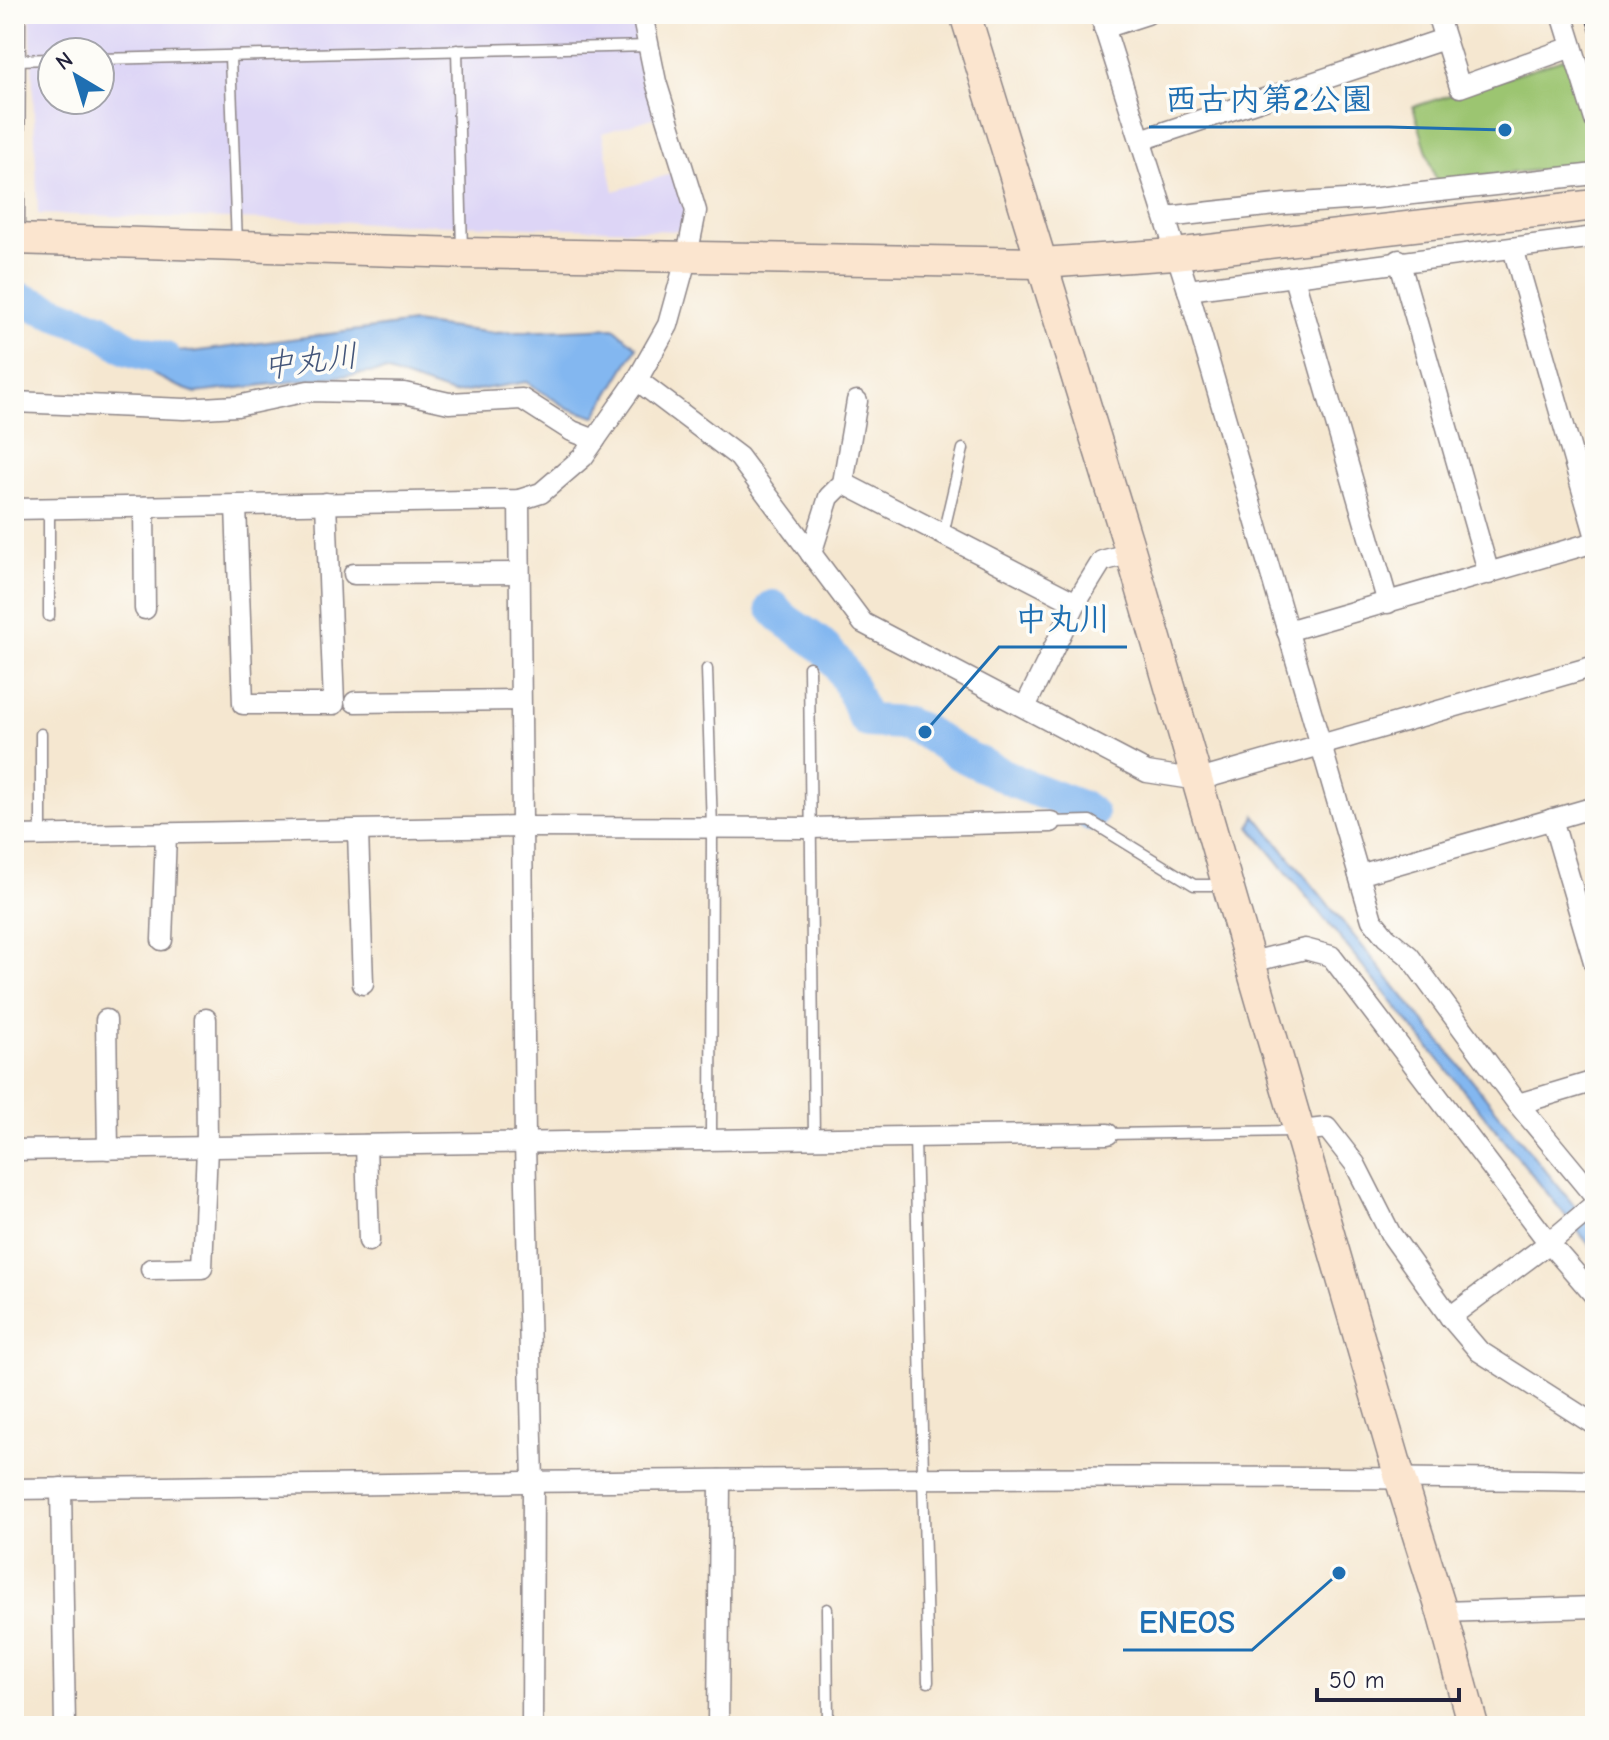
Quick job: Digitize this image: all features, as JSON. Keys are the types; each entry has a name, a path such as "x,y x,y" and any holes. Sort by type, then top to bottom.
{"street":[{"path":"14,226 15,14"},
{"path":"14,509 519,500 541,493 583,457 637,380 668,325 687,256 696,211 656,82 642,14"},
{"path":"965,14 1199,780 1473,1726"},
{"path":"1147,14 1102,21 1166,217 1184,253 1188,290 1372,920 1386,937 1409,956 1518,1104 1595,1197"},
{"path":"1437,14 1460,87 1572,47"},
{"path":"1562,14 1595,120"},
{"path":"1141,140 1444,39"},
{"path":"1166,217 1595,174"},
{"path":"14,239 462,253 1042,263 1184,253 1595,205"},
{"path":"1188,290 1294,278 1399,260 1595,237"},
{"path":"1513,248 1595,534"},
{"path":"1399,260 1489,574"},
{"path":"1294,278 1388,603"},
{"path":"637,380 739,457 863,623 1147,772 1199,780 1595,666"},
{"path":"14,402 185,409 237,406 308,391 404,393 449,403 522,399 572,431 595,440"},
{"path":"811,554 829,497 843,483 857,401"},
{"path":"843,483 1076,603"},
{"path":"519,500 525,1143 533,1483 532,1726"},
{"path":"236,505 243,704 334,704 326,503"},
{"path":"144,507 145,609"},
{"path":"1287,631 1595,542"},
{"path":"1025,707 1076,603 1102,561 1131,553"},
{"path":"354,574 519,573"},
{"path":"355,702 520,700"},
{"path":"1359,875 1595,807"},
{"path":"1552,819 1595,965"},
{"path":"14,836 521,827 811,828 1051,822"},
{"path":"358,831 363,984"},
{"path":"162,940 166,835"},
{"path":"1251,962 1305,949 1331,956 1549,1243 1595,1296"},
{"path":"151,1269 202,1268 207,1148 206,1019"},
{"path":"106,1020 108,1149"},
{"path":"1518,1104 1595,1081"},
{"path":"1300,1131 1327,1128 1355,1164 1390,1233 1450,1317 1479,1351 1595,1425"},
{"path":"14,1150 1108,1134"},
{"path":"366,1145 369,1241"},
{"path":"1450,1317 1549,1243 1595,1204"},
{"path":"14,1489 925,1477 1595,1481"},
{"path":"718,1726 720,1480"},
{"path":"61,1488 65,1726"},
{"path":"1442,1612 1595,1607"}],"lane":[{"path":"116,59 650,46"},
{"path":"457,50 462,253"},
{"path":"230,57 238,246"},
{"path":"16,60 36,59"},
{"path":"943,534 963,449"},
{"path":"49,508 49,616"},
{"path":"809,667 814,1139"},
{"path":"707,669 712,829 711,1140"},
{"path":"41,734 41,836"},
{"path":"1051,822 1090,821 1194,885 1229,886"},
{"path":"1108,1134 1300,1131"},
{"path":"915,1137 928,1682"},
{"path":"827,1609 828,1726"}],"shaded area":[{"path":"30,14 635,14 660,116 602,133 614,191 678,172 689,208 683,231 38,214"}],"green space":[{"path":"1575,55 1595,164 1436,181 1413,107"}],"water":[{"path":"413,323 494,333 614,328 637,347 595,417 568,408 526,382 453,394 385,371 196,393 154,374 121,344 191,352"},
{"path":"1255,815 1595,1231 1595,1252 1250,827"}],"waterway":[{"name":"中丸川","path":"22,300 99,329 129,349 165,359"},
{"name":"中丸川","path":"773,607 833,658 868,721 904,723 1023,785 1091,814"}],"railway":[{"path":"1589,14 1595,34"}],"place":[{"name":"西古内第2公園","path":"1505,130"},
{"name":"中丸川","path":"925,732"},
{"name":"ENEOS","path":"1339,1573"}]}
